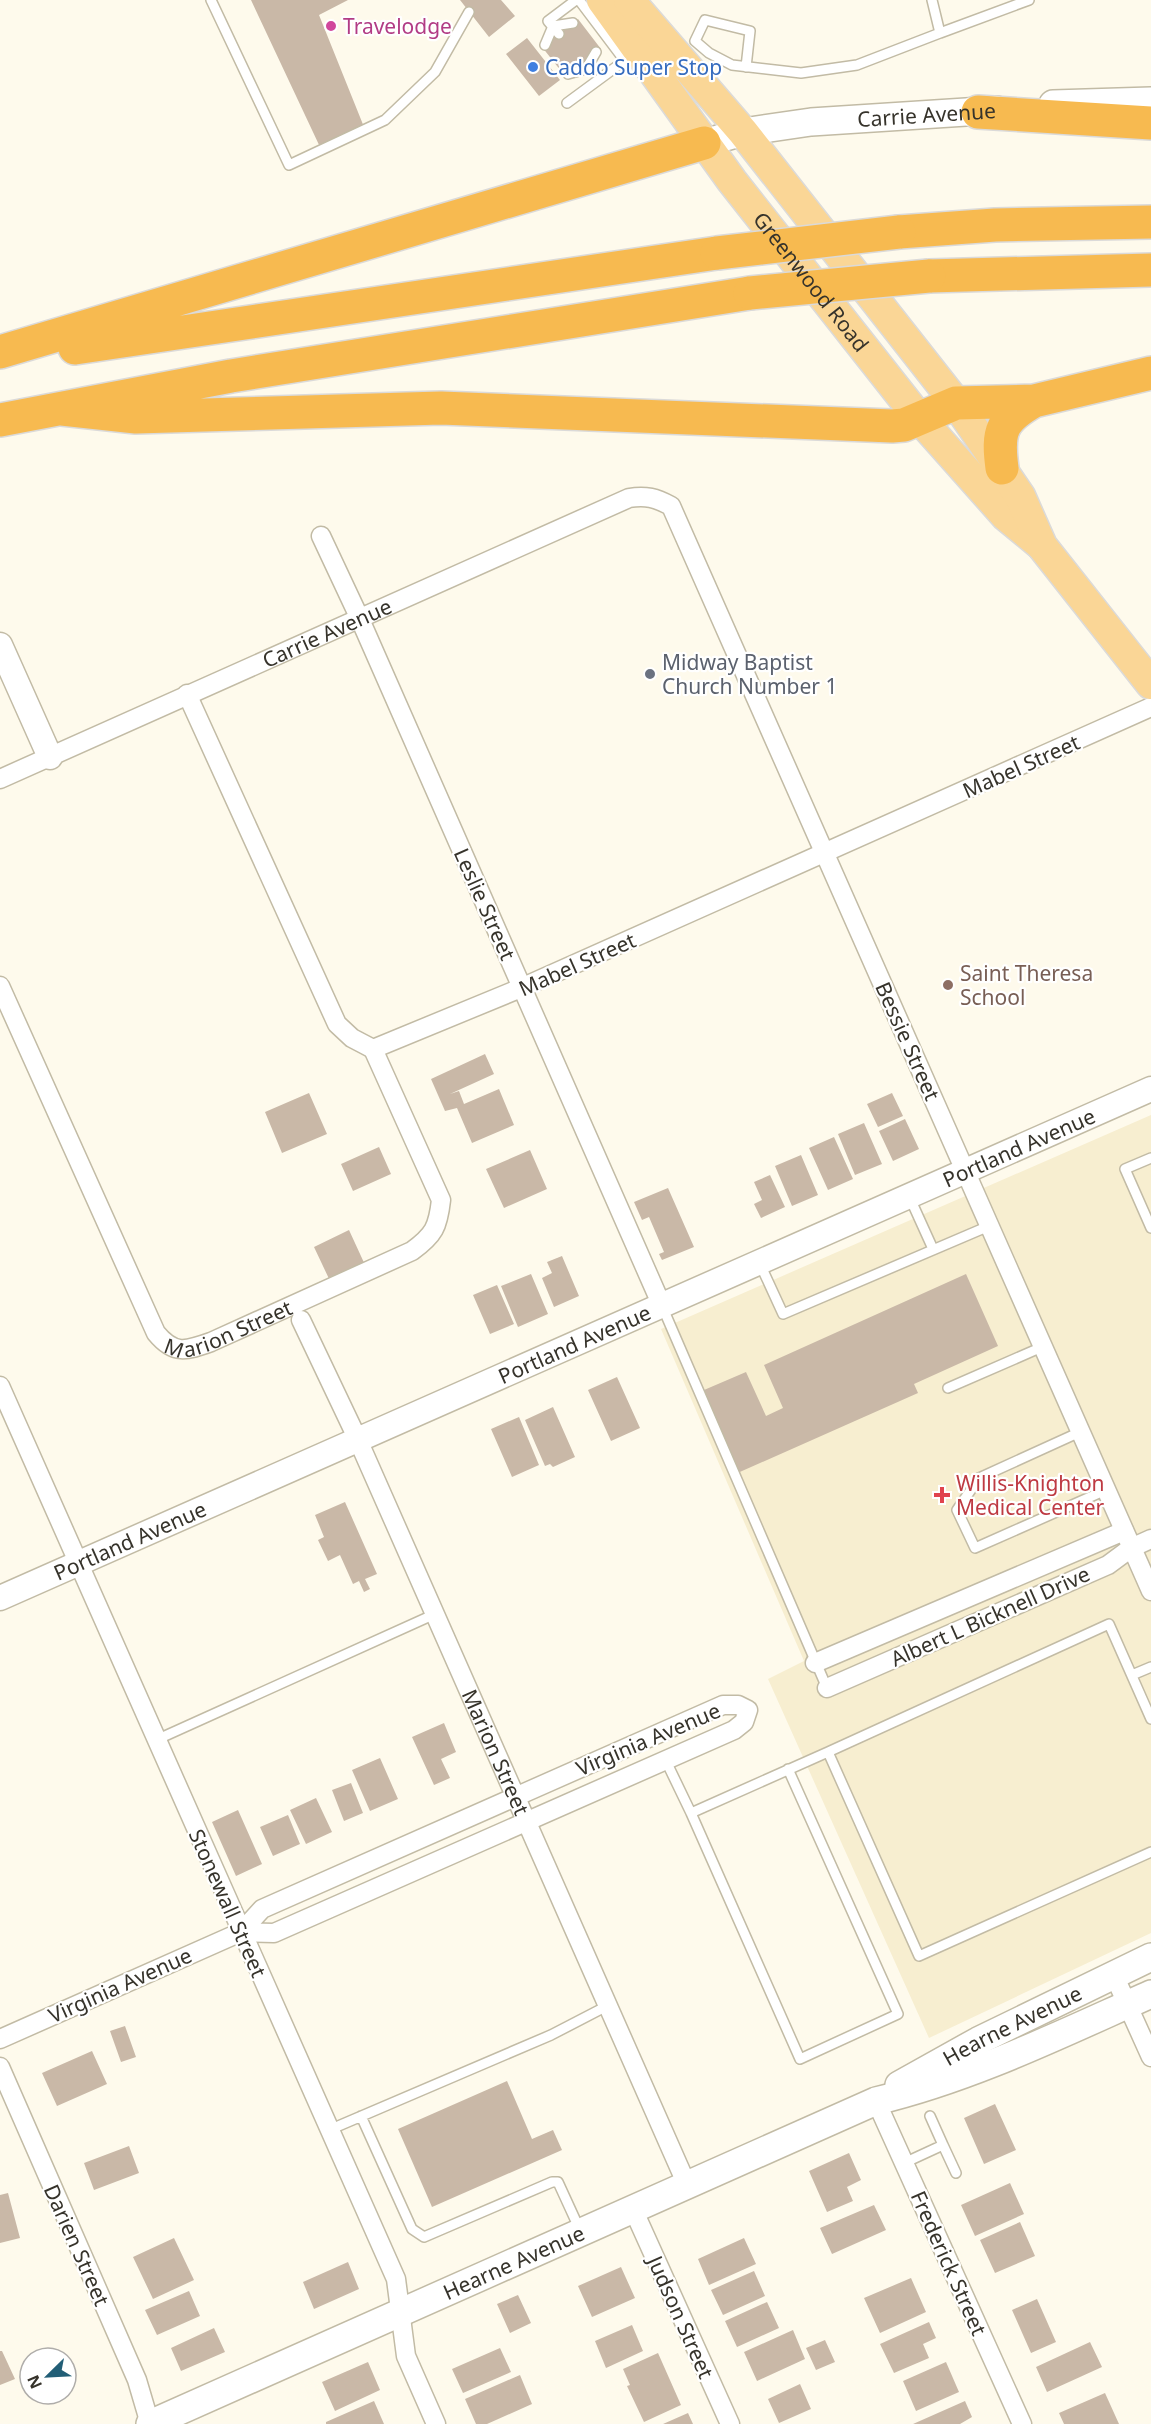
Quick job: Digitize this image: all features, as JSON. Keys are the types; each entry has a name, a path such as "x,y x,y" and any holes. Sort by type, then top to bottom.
{"highway":[{"path":"978,112 1151,123"},
{"path":"0,352 704,143"},
{"path":"0,359 717,253 898,232 995,225 1151,222"},
{"path":"0,420 231,376 750,293 929,276 1151,270"},
{"path":"62,409 136,417 441,408 892,426 904,425 956,403 1034,401 1151,373"},
{"path":"1002,468 999,449 1003,428 1008,418 1034,401"}],"main road":[{"name":"Greenwood Road","path":"602,0 631,56 704,143 919,418 1006,516 1025,535 1042,546"},
{"name":"Greenwood Road","path":"629,0 743,132 956,403 1020,496 1042,546 1151,684"},
{"name":"Carrie Avenue","path":"704,143 743,132 811,122 978,112 1037,105 1151,101"},
{"name":"Hearne Avenue","path":"876,2101 903,2082 978,2041 1151,1957"},
{"name":"Hearne Avenue","path":"150,2424 876,2101 946,2081 1139,1999"}],"street":[{"name":"Carrie Avenue","path":"0,779 629,498 642,496 656,498"},
{"name":"Bessie Street","path":"656,498 671,506 1151,1591"},
{"name":"Leslie Street","path":"321,536 359,617 662,1306"},
{"path":"0,645 50,757"},
{"path":"187,694 337,1024 352,1038 373,1049"},
{"name":"Mabel Street","path":"373,1049 521,988 826,854 1151,707"},
{"name":"Marion Street","path":"0,986 156,1333 165,1345 178,1350 191,1350 211,1342 411,1251 428,1239 439,1221 441,1200 373,1049"},
{"name":"Portland Avenue","path":"0,1598 1151,1089"},
{"name":"Marion Street","path":"301,1320 358,1440 687,2186"},
{"name":"Stonewall Street","path":"0,1386 396,2279 406,2356 436,2424"},
{"name":"Albert L Bicknell Drive","path":"826,1688 1108,1565 1128,1539"},
{"name":"Albert L Bicknell Drive","path":"815,1663 1128,1539 1151,1539"},
{"name":"Virginia Avenue","path":"0,2039 241,1932 262,1909 515,1796 723,1705 738,1705 748,1710 744,1722 734,1730 274,1933 241,1932"},
{"path":"1114,1975 1139,1999 1151,2057"},
{"name":"Darien Street","path":"0,2067 137,2380 150,2424"},
{"name":"Frederick Street","path":"876,2101 1022,2424"},
{"name":"Judson Street","path":"633,2209 729,2424"}],"lane":[{"path":"211,0 289,165 385,120 435,72 469,12"},
{"path":"556,30 548,21 577,0 631,56 567,103"},
{"path":"932,0 940,33"},
{"path":"746,67 750,32 705,20 695,41 709,53 732,65 746,67 801,73 857,65 1029,0"},
{"path":"545,45 556,30 573,23"},
{"path":"568,74 584,66 596,52"},
{"path":"584,66 596,82"},
{"path":"1151,1158 1125,1170 1151,1228"},
{"path":"909,1196 933,1249"},
{"path":"760,1262 783,1314 989,1226"},
{"path":"662,1306 826,1688"},
{"path":"948,1388 1042,1347"},
{"path":"1080,1432 979,1478 957,1510 975,1548 1106,1490"},
{"path":"156,1740 435,1614"},
{"path":"691,1813 1109,1624 1151,1719"},
{"path":"1132,1675 1151,1667"},
{"path":"828,1752 919,1956 1151,1852"},
{"path":"665,1759 800,2059 898,2014 788,1769"},
{"path":"329,2130 551,2035 607,2006"},
{"path":"361,2116 412,2229 424,2237 552,2182 558,2182 581,2232"},
{"path":"930,2116 956,2173"},
{"path":"904,2163 943,2145"}],"shaded area":[{"name":"Willis-Knighton Medical Center","path":"1151,1115 1151,1933 929,2038 768,1679 804,1661 661,1329"}],"building":[{"path":"251,0 348,0 319,15 364,127 320,147"},
{"path":"460,0 501,0 515,16 489,37"},
{"path":"578,19 601,49 565,76 542,47"},
{"name":"Caddo Super Stop","path":"527,38 560,80 539,96 506,54"},
{"path":"485,1054 494,1074 450,1094 459,1091 464,1104 499,1089 514,1125 472,1143 457,1108 445,1111 431,1079"},
{"path":"309,1093 327,1134 282,1153 265,1112"},
{"path":"892,1093 903,1116 878,1127 867,1104"},
{"path":"905,1119 919,1149 893,1161 879,1131"},
{"path":"864,1123 882,1164 855,1175 838,1134"},
{"path":"834,1137 853,1179 828,1190 809,1148"},
{"path":"379,1147 391,1174 353,1191 341,1164"},
{"path":"530,1150 547,1189 504,1208 486,1169"},
{"path":"801,1155 818,1195 792,1206 775,1166"},
{"path":"770,1175 785,1207 761,1218 754,1204 762,1200 754,1182"},
{"path":"668,1188 694,1247 662,1260 659,1254 664,1252 649,1217 642,1220 634,1202"},
{"path":"349,1230 366,1267 331,1283 314,1247"},
{"path":"562,1256 579,1296 554,1307 542,1278 552,1273 547,1262"},
{"path":"531,1274 548,1314 518,1327 501,1286"},
{"path":"966,1274 998,1346 914,1384 918,1393 733,1475 697,1393 746,1372 766,1416 783,1408 764,1365"},
{"path":"497,1285 514,1324 490,1334 473,1295"},
{"path":"617,1377 640,1428 611,1441 588,1390"},
{"path":"553,1407 575,1457 553,1467 550,1464 545,1466 525,1420"},
{"path":"519,1417 539,1465 512,1477 491,1429"},
{"path":"345,1502 377,1574 365,1579 370,1589 364,1592 359,1581 353,1584 340,1555 328,1561 318,1540 324,1537 315,1515"},
{"path":"444,1723 456,1752 441,1759 450,1778 434,1785 412,1737"},
{"path":"380,1758 398,1799 370,1811 352,1770"},
{"path":"351,1783 363,1813 344,1821 332,1790"},
{"path":"316,1798 332,1832 306,1844 290,1810"},
{"path":"238,1810 262,1864 236,1876 212,1822"},
{"path":"288,1815 300,1844 273,1856 260,1827"},
{"path":"125,2026 136,2057 121,2062 110,2031"},
{"path":"92,2051 107,2084 57,2106 42,2073"},
{"path":"507,2081 532,2139 553,2130 562,2150 432,2207 398,2129"},
{"path":"995,2104 1016,2150 984,2164 964,2118"},
{"path":"129,2146 139,2173 94,2190 84,2163"},
{"path":"849,2153 861,2180 847,2187 853,2201 827,2212 809,2171"},
{"path":"1010,2183 1024,2214 975,2236 961,2205"},
{"path":"8,2193 20,2238 0,2243 0,2195"},
{"path":"874,2205 886,2230 832,2254 820,2228"},
{"path":"1020,2222 1035,2256 995,2273 980,2240"},
{"path":"174,2238 194,2280 153,2299 133,2257"},
{"path":"744,2238 756,2264 709,2285 698,2259"},
{"path":"348,2262 359,2289 314,2309 303,2282"},
{"path":"621,2267 635,2298 592,2317 578,2286"},
{"path":"754,2271 765,2296 723,2315 711,2290"},
{"path":"911,2278 926,2312 880,2333 864,2298"},
{"path":"189,2291 200,2316 157,2335 145,2310"},
{"path":"518,2295 531,2323 510,2333 497,2304"},
{"path":"1037,2299 1056,2342 1031,2353 1012,2310"},
{"path":"767,2302 779,2328 737,2347 725,2321"},
{"path":"929,2322 936,2338 923,2344 929,2358 894,2373 880,2344"},
{"path":"632,2325 643,2351 606,2368 595,2341"},
{"path":"214,2328 225,2352 181,2371 171,2348"},
{"path":"793,2330 805,2359 757,2381 744,2352"},
{"path":"825,2340 835,2362 816,2370 806,2348"},
{"path":"1090,2342 1102,2367 1047,2392 1036,2367"},
{"path":"500,2348 511,2372 463,2393 452,2369"},
{"path":"0,2351 15,2379 0,2385"},
{"path":"658,2353 681,2405 644,2422 627,2386 630,2385 623,2369"},
{"path":"368,2362 380,2390 335,2411 322,2382"},
{"path":"946,2362 959,2392 916,2411 903,2381"},
{"path":"520,2375 532,2404 487,2424 476,2424 465,2399"},
{"path":"800,2384 811,2409 779,2423 768,2399"},
{"path":"1105,2393 1119,2424 1064,2424 1059,2413"},
{"path":"374,2401 384,2424 326,2424 326,2422"},
{"path":"965,2401 972,2417 960,2424 913,2424"},
{"path":"688,2413 693,2424 663,2424"}],"place":[{"name":"Travelodge","path":"331,26"},
{"name":"Caddo Super Stop","path":"533,67"},
{"name":"Midway Baptist Church Number 1","path":"650,674"},
{"name":"Saint Theresa School","path":"948,985"},
{"name":"Willis-Knighton Medical Center","path":"942,1495"}]}
